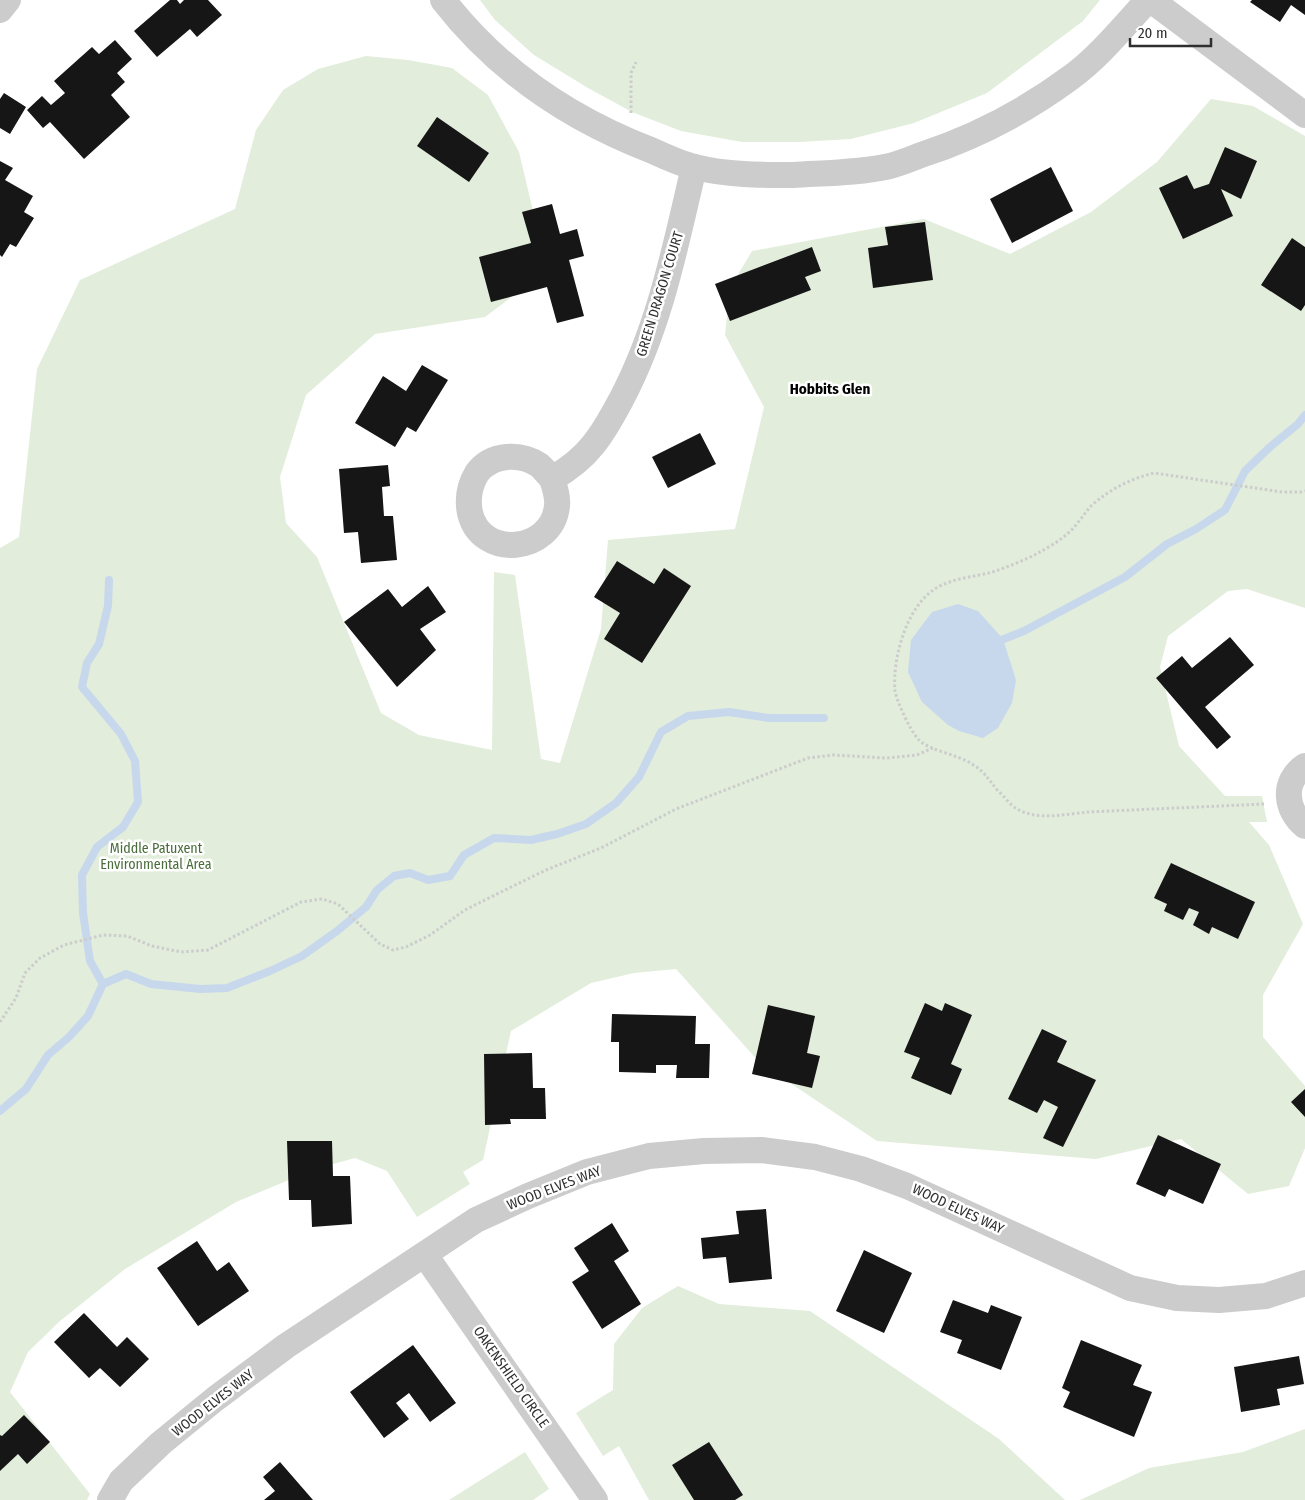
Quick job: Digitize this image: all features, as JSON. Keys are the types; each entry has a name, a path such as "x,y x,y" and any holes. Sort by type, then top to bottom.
{"street":[{"path":"0,10 8,0"},
{"path":"443,0 484,48 536,90 586,121 623,139 694,167 740,174 833,173 891,166 985,131 1030,106 1072,77 1111,41 1149,0 1305,114"},
{"name":"GREEN DRAGON COURT","path":"552,480 570,468 593,445 615,410 637,368 655,322 668,278 694,167"},
{"path":"1305,766 1299,770 1292,780 1288,792 1294,816 1305,826"},
{"name":"WOOD ELVES WAY","path":"110,1500 121,1481 161,1443 214,1399 286,1346 426,1255 476,1220 587,1172 649,1156 704,1151 761,1150 815,1157 861,1169 907,1186 1130,1288 1177,1298 1219,1300 1266,1296 1305,1283"},
{"name":"OAKENSHIELD CIRCLE","path":"426,1255 595,1500"}],"path":[{"path":"623,139 631,115 631,74 636,62"},
{"path":"1289,802 1038,815 1016,809 984,772 962,757 933,748 918,739 905,715 896,692 896,663 903,637 916,606 936,588 955,579 996,571 1036,554 1067,534 1092,506 1117,486 1134,478 1154,473 1282,492 1302,492 1305,490"},
{"path":"0,1022 16,998 25,973 40,958 64,945 103,935 127,936 152,946 181,952 208,950 301,902 322,899 338,904 380,944 393,950 406,947 430,935 465,910 503,891 546,870 601,848 676,809 808,758 833,755 886,758 917,755 933,748"}],"green space":[{"path":"480,0 1100,0 1083,21 987,93 914,123 851,139 799,142 742,142 681,131 632,112 534,55 495,20"},
{"name":"Middle Patuxent Environmental Area","path":"366,56 408,60 452,68 488,95 519,152 543,253 521,290 485,317 375,334 306,395 280,477 286,523 317,557 381,713 419,735 492,750 494,572 515,575 541,759 560,763 601,629 608,540 735,529 764,407 725,335 730,288 752,251 924,219 1010,254 1091,212 1157,162 1211,99 1253,106 1305,136 1305,608 1247,589 1228,591 1168,636 1160,667 1179,746 1225,796 1262,796 1267,822 1249,822 1269,845 1303,924 1263,995 1263,1037 1305,1086 1305,1148 1289,1186 1248,1194 1181,1139 1096,1159 877,1141 760,1063 676,969 634,973 591,983 511,1031 483,1160 463,1172 470,1184 417,1217 387,1171 355,1158 315,1169 236,1202 125,1269 60,1321 28,1352 10,1392 90,1494 87,1500 0,1500 0,548 19,537 37,369 80,280 235,209 256,130 283,90 318,69"},
{"path":"678,1286 719,1304 810,1311 999,1439 1065,1500 649,1500 619,1446 603,1456 576,1413 613,1390 614,1344 642,1308"},
{"path":"1305,1429 1305,1500 1080,1500 1149,1468 1243,1452"},
{"path":"525,1452 549,1489 533,1500 449,1500"}],"water":[{"path":"958,604 978,611 1003,639 1016,680 1012,703 998,728 983,738 959,731 948,725 922,702 908,672 911,640 932,612"}],"building":[{"path":"170,0 177,0 180,4 184,0 208,0 222,15 197,37 190,29 157,57 134,31"},
{"path":"1252,0 1305,0 1305,15 1291,5 1280,22 1250,2"},
{"path":"115,40 132,59 117,73 125,82 111,95 130,117 84,159 50,122 43,128 27,110 42,96 51,105 65,93 54,81 92,47 99,54"},
{"path":"4,93 26,107 10,134 0,128 0,99"},
{"path":"437,117 489,153 469,182 417,146"},
{"path":"1225,147 1257,161 1241,199 1221,189 1233,216 1183,239 1159,188 1187,175 1194,189 1209,184"},
{"path":"0,161 13,168 5,180 33,196 24,212 34,218 16,247 10,244 2,257 0,255"},
{"path":"1051,167 1073,211 1012,243 990,199"},
{"path":"552,204 560,234 577,229 584,256 569,260 584,316 557,323 547,287 491,302 479,257 531,243 522,212"},
{"path":"925,222 933,280 873,288 868,248 888,245 885,227"},
{"path":"1292,238 1305,247 1305,305 1301,311 1261,285"},
{"path":"812,247 821,271 805,277 811,290 730,321 715,284"},
{"path":"422,365 448,380 416,432 407,427 395,447 355,423 383,376 406,391"},
{"path":"700,433 716,464 668,488 652,457"},
{"path":"388,465 390,486 382,487 384,516 393,516 397,560 361,563 358,532 344,533 339,469"},
{"path":"617,561 654,584 664,568 691,586 642,663 604,639 620,613 594,597"},
{"path":"428,586 446,612 420,629 436,650 397,687 344,622 388,589 402,607"},
{"path":"1230,637 1254,665 1205,707 1231,737 1217,749 1156,678 1182,656 1192,668"},
{"path":"1171,863 1255,902 1238,939 1212,927 1209,934 1193,925 1199,912 1189,908 1183,920 1164,911 1167,904 1154,898"},
{"path":"925,1003 942,1011 945,1003 972,1015 951,1064 962,1069 951,1095 911,1078 920,1058 904,1052"},
{"path":"768,1005 815,1016 807,1053 820,1056 812,1088 752,1074"},
{"path":"612,1014 696,1016 695,1044 710,1044 709,1078 676,1078 677,1065 656,1065 656,1073 619,1072 619,1042 611,1042"},
{"path":"1042,1029 1067,1041 1057,1062 1096,1080 1063,1147 1043,1138 1058,1107 1044,1100 1037,1113 1008,1099"},
{"path":"532,1053 533,1088 545,1088 546,1119 510,1119 511,1124 485,1125 484,1054"},
{"path":"1305,1089 1305,1117 1291,1102"},
{"path":"1158,1135 1221,1164 1203,1204 1169,1189 1165,1197 1136,1184"},
{"path":"287,1141 332,1141 333,1176 350,1176 352,1224 312,1227 311,1200 289,1200"},
{"path":"766,1209 772,1279 729,1283 726,1257 703,1259 701,1238 739,1234 736,1211"},
{"path":"612,1223 629,1251 614,1261 641,1304 602,1329 572,1282 589,1271 574,1248"},
{"path":"197,1241 217,1271 229,1262 249,1291 198,1326 157,1268"},
{"path":"864,1250 912,1273 884,1333 836,1311"},
{"path":"953,1300 988,1313 991,1305 1022,1317 1001,1370 957,1353 962,1340 940,1332"},
{"path":"84,1313 117,1347 127,1337 149,1359 120,1387 100,1368 89,1378 54,1342"},
{"path":"1081,1340 1142,1365 1133,1385 1152,1392 1134,1437 1063,1407 1070,1392 1062,1388"},
{"path":"413,1345 456,1403 430,1422 409,1393 396,1403 409,1419 384,1438 350,1392"},
{"path":"1299,1356 1304,1384 1277,1389 1280,1405 1241,1412 1234,1367"},
{"path":"24,1415 50,1442 27,1464 18,1454 0,1471 0,1435 2,1436"},
{"path":"709,1442 743,1495 735,1500 694,1500 672,1465"},
{"path":"280,1462 313,1500 264,1500 275,1491 263,1477"}],"waterway":[{"path":"994,643 1024,631 1125,577 1167,544 1196,529 1225,510 1245,471 1298,424 1305,415"},
{"path":"103,984 90,961 83,913 82,875 97,847 123,827 138,802 135,761 121,734 82,687 87,663 99,644 108,606 109,580"},
{"path":"0,1111 26,1089 48,1055 69,1037 88,1016 103,984 126,974 151,984 200,989 227,988 270,971 302,956 337,931 366,907 377,890 394,876 410,873 428,880 450,876 464,855 494,838 531,840 557,834 586,824 616,803 639,777 661,732 688,716 729,712 769,718 824,718"}],"district":[{"name":"Hobbits Glen","path":"830,389"}]}
